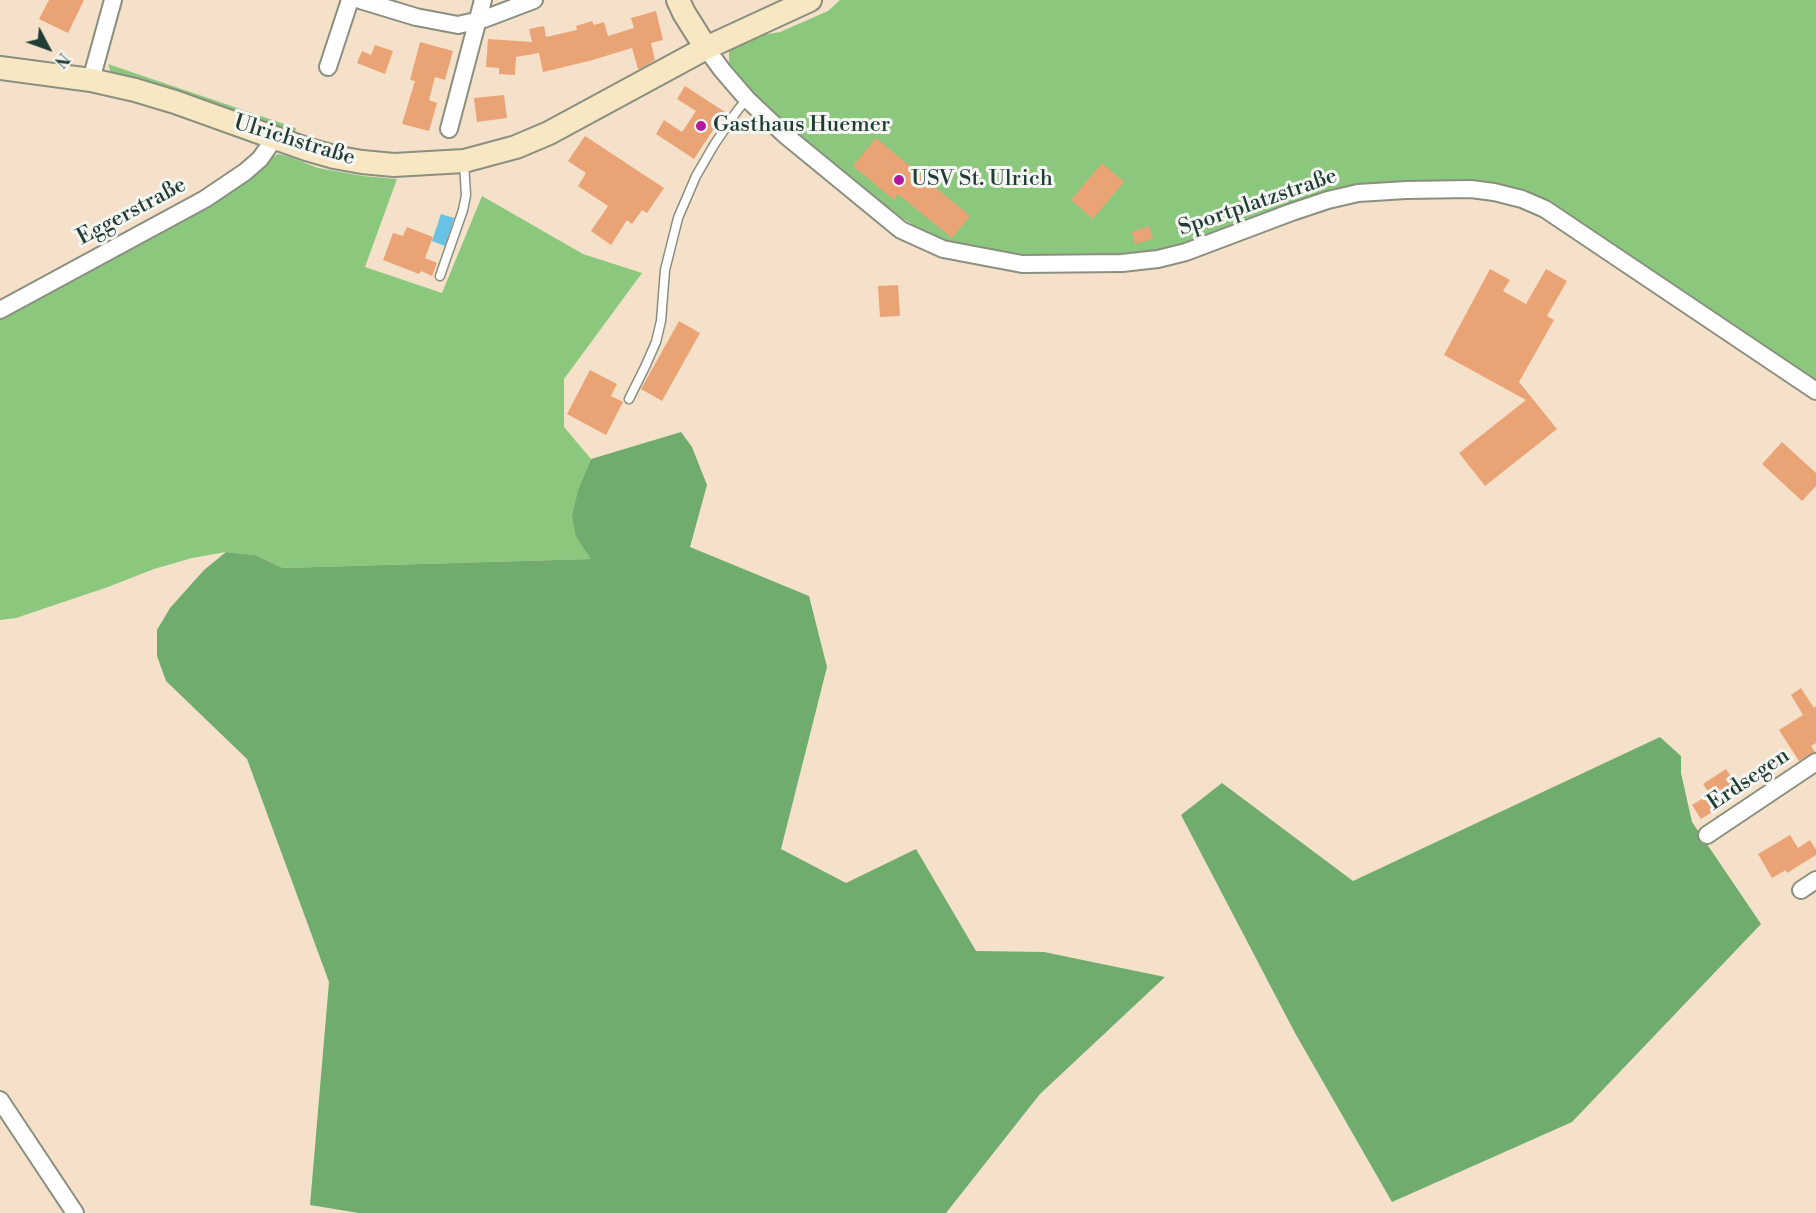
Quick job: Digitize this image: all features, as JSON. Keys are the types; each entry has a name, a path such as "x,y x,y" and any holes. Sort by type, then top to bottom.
{"street":[{"path":"91,80 113,0"},
{"path":"328,67 350,0"},
{"path":"360,0 458,25 478,21 534,0"},
{"path":"449,129 483,0"},
{"path":"678,0 706,48"},
{"name":"Ulrichstraße","path":"0,68 91,80 135,90 175,102 306,150 362,162 394,165 464,161 516,147 549,133 706,48 810,0"},
{"name":"Sportplatzstraße","path":"706,48 747,99 784,135 901,230 943,249 1022,264 1122,263 1158,259 1186,252 1292,212 1358,193 1471,189 1494,192 1522,199 1553,214 1816,391"},
{"name":"Eggerstraße","path":"0,310 205,199 260,159 274,139"},
{"name":"Erdsegen","path":"1707,835 1816,762"},
{"path":"1801,890 1816,880"},
{"path":"0,1100 75,1213"}],"lane":[{"path":"629,399 656,342 661,321 665,270 678,218 696,176 714,145 747,99"},
{"path":"440,276 463,210 466,195 464,161"}],"green space":[{"path":"840,0 1816,0 1816,384 1705,306 1535,197 1407,183 1153,254 1022,259 935,239 874,200 777,122 729,66 729,51 744,38 780,32 828,11"},
{"path":"108,64 296,128 294,137 111,73"},
{"path":"278,154 318,168 397,179 365,267 442,293 482,196 583,254 642,273 564,379 564,427 591,459 579,487 576,537 592,559 283,568 255,555 226,552 192,558 154,569 16,618 0,620 0,318"},
{"path":"681,432 692,447 707,485 690,547 809,596 827,667 781,849 846,883 916,849 976,951 1044,952 1165,977 1040,1094 946,1213 359,1213 310,1205 329,982 247,759 166,681 157,656 157,630 170,608 204,570 226,552 255,555 283,568 591,559 576,537 572,516 579,487 591,459"},
{"path":"1660,737 1681,756 1681,773 1692,822 1761,924 1572,1122 1392,1202 1295,1033 1181,815 1222,783 1353,881"}],"water":[{"path":"441,214 454,218 445,246 432,241"}],"building":[{"path":"49,0 84,0 68,33 39,19"},
{"path":"656,11 663,40 651,43 655,60 642,68 638,69 632,48 543,72 539,53 516,57 515,75 499,74 499,68 486,67 488,39 532,42 529,29 544,26 546,37 577,30 576,26 592,21 594,25 604,22 608,36 634,28 631,18"},
{"path":"420,42 453,51 445,80 435,77 429,100 437,103 429,131 402,124 415,81 410,80"},
{"path":"375,45 393,51 385,74 357,63 362,51 371,55"},
{"name":"Gasthaus Huemer","path":"685,86 725,112 694,159 656,134 664,120 682,132 696,111 677,99"},
{"path":"504,95 507,118 477,122 474,98"},
{"path":"585,136 664,188 647,213 642,210 632,224 627,220 611,245 591,231 608,206 578,186 586,173 568,161"},
{"name":"USV St. Ulrich","path":"876,138 970,216 952,238 898,194 894,200 853,166"},
{"path":"1102,163 1124,182 1093,219 1071,200"},
{"path":"1149,226 1153,239 1135,244 1132,232"},
{"path":"407,227 433,237 425,258 437,263 432,276 421,271 419,274 383,260 393,233 403,236"},
{"path":"1490,269 1510,280 1503,291 1526,304 1546,269 1567,281 1547,316 1554,320 1519,382 1557,429 1485,486 1459,453 1526,400 1444,355"},
{"path":"898,285 900,316 880,317 878,286"},
{"path":"679,321 700,333 662,401 641,389"},
{"path":"590,370 617,384 611,396 623,402 606,435 567,414"},
{"path":"1782,442 1816,473 1816,486 1802,501 1762,464"},
{"path":"1801,688 1814,708 1816,706 1816,743 1811,746 1815,752 1799,761 1779,730 1803,715 1791,695"},
{"path":"1726,769 1742,793 1701,819 1692,805 1710,794 1703,784"},
{"path":"1790,835 1798,848 1810,840 1816,850 1816,855 1787,873 1786,870 1772,878 1758,854"}],"place":[{"name":"Gasthaus Huemer","path":"701,126"},
{"name":"USV St. Ulrich","path":"899,180"}]}
